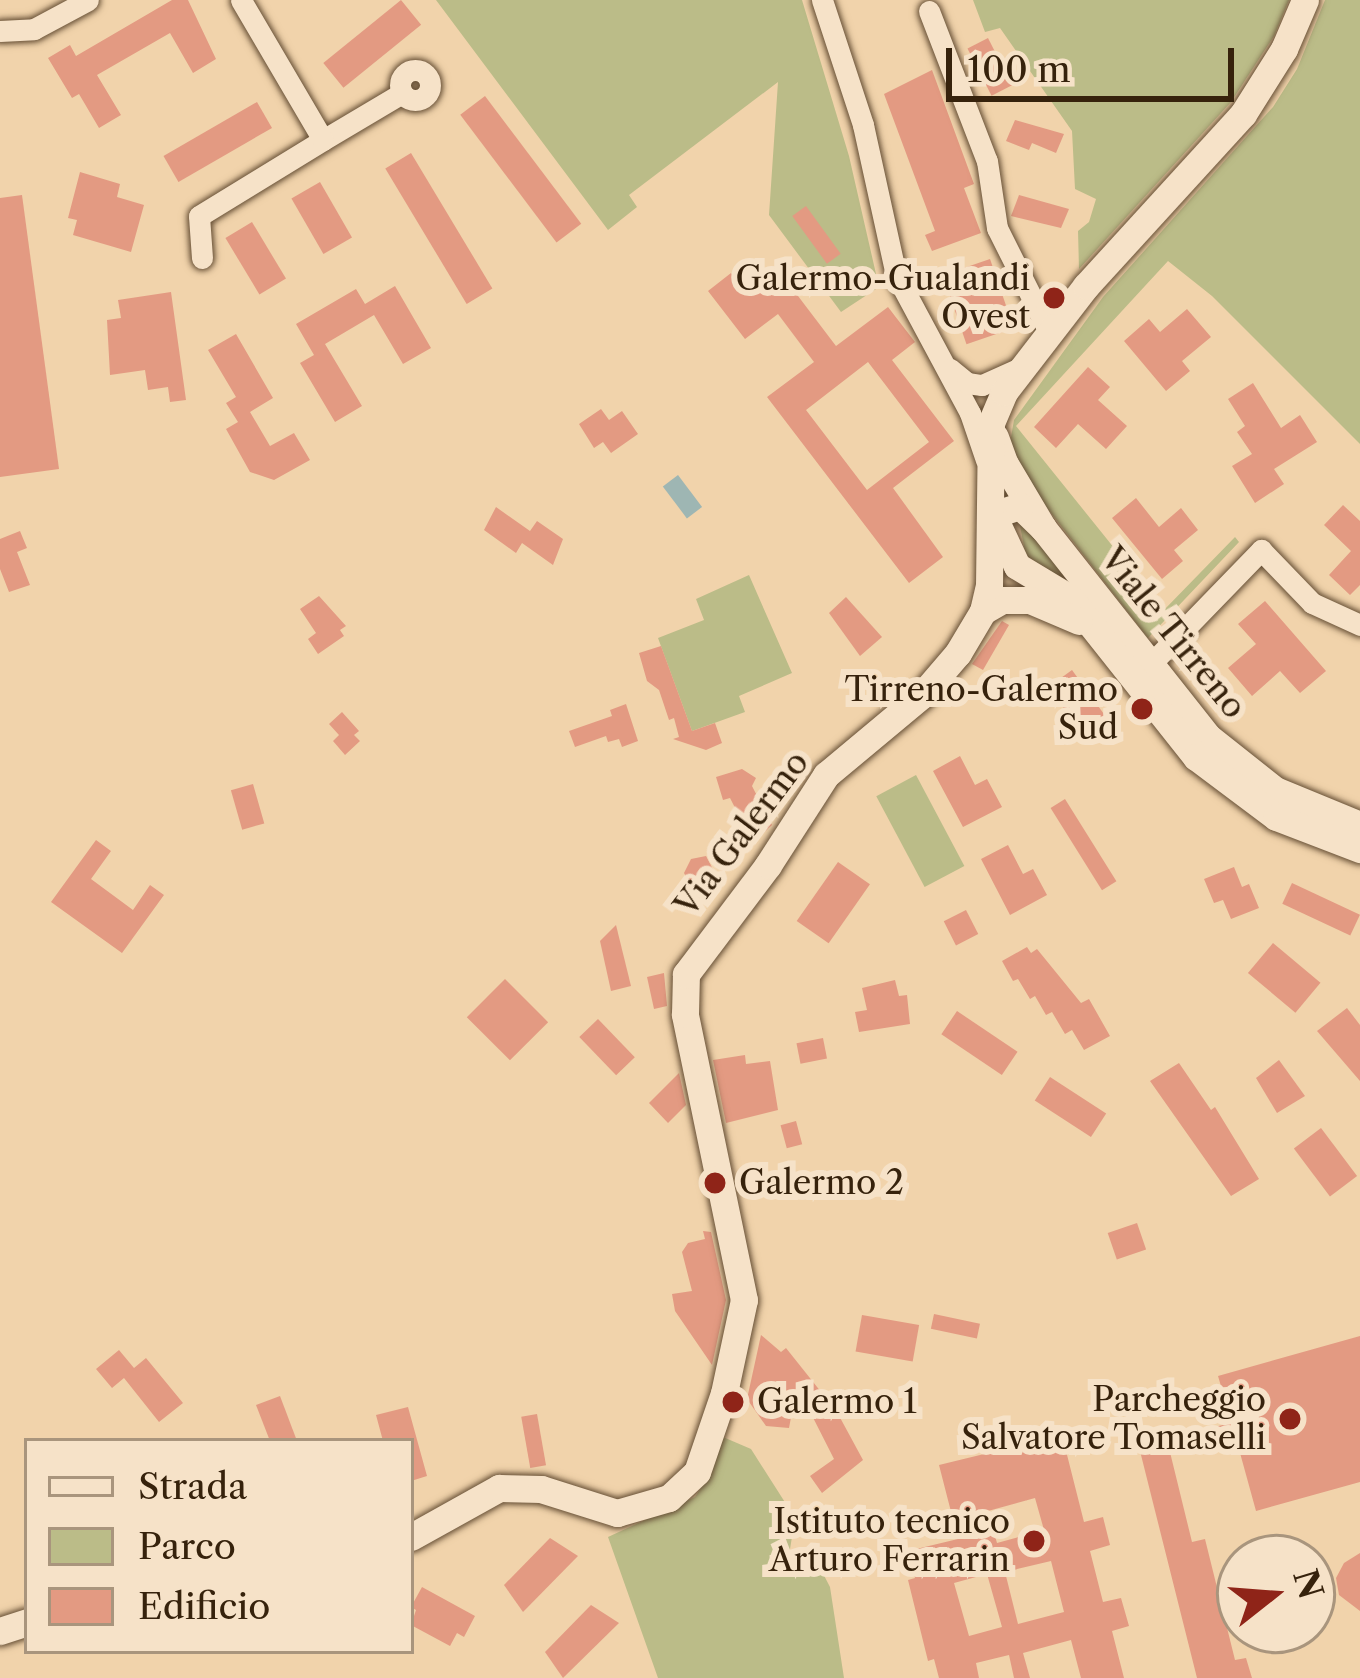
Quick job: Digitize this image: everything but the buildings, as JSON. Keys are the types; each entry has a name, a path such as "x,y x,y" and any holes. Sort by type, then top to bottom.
{"main road":[{"name":"Via Galermo","path":"414,1535 499,1488 541,1489 616,1514 669,1498 697,1472 724,1393 743,1300 685,1014 686,974 768,865 826,775 941,677 982,610 992,515 991,423 1019,368 1244,114 1284,50 1305,0"},
{"name":"Viale Tirreno","path":"991,423 1005,464 1043,528 1196,757 1240,794 1308,833 1360,849"},
{"path":"992,515 1015,505 1043,528"},
{"name":"Viale Tirreno","path":"992,515 1018,566 1070,598 1099,636 1240,765 1308,807 1360,825"},
{"path":"982,610 1002,601 1030,600 1063,611 1099,636"}],"street":[{"path":"0,28 66,0"},
{"path":"0,28 34,29 88,0"},
{"path":"241,0 323,140"},
{"path":"822,0 862,125 896,275 970,413 989,471"},
{"path":"927,6 987,161 998,228 1048,332"},
{"path":"202,258 199,216 402,93"},
{"path":"946,364 974,385 1019,368"},
{"path":"1141,673 1261,550 1312,603 1360,625"}],"green space":[{"path":"436,0 802,0 849,156 879,287 841,312 769,215 778,82 629,195 637,207 608,230"},
{"path":"973,0 1289,0 1274,36 1231,102 1079,269 1078,231 1089,222 1096,199 1075,189 1072,131 1000,28 985,32"},
{"path":"1325,0 1360,0 1360,444 1212,296 1168,261 1016,426 1164,610 1235,537 1239,542 1148,638 1027,482 1010,443 1014,420 1103,297 1273,107 1297,69"},
{"path":"1018,516 1073,585 1026,556"},
{"path":"749,575 792,673 739,696 745,712 692,731 658,638 704,620 696,599"},
{"path":"916,775 964,866 925,887 876,796"},
{"path":"723,1437 751,1449 795,1518 787,1568 816,1560 830,1587 844,1678 658,1678 608,1537 695,1497 712,1471"}],"water":[{"path":"678,475 702,507 687,518 663,486"}],"place":[{"name":"Galermo-Gualandi Ovest","path":"1054,298"},
{"name":"Tirreno-Galermo Sud","path":"1142,709"},
{"name":"Galermo 2","path":"715,1183"},
{"name":"Galermo 1","path":"733,1402"},
{"name":"Parcheggio Salvatore Tomaselli","path":"1290,1419"},
{"name":"Istituto tecnico Arturo Ferrarin","path":"1034,1541"}]}
